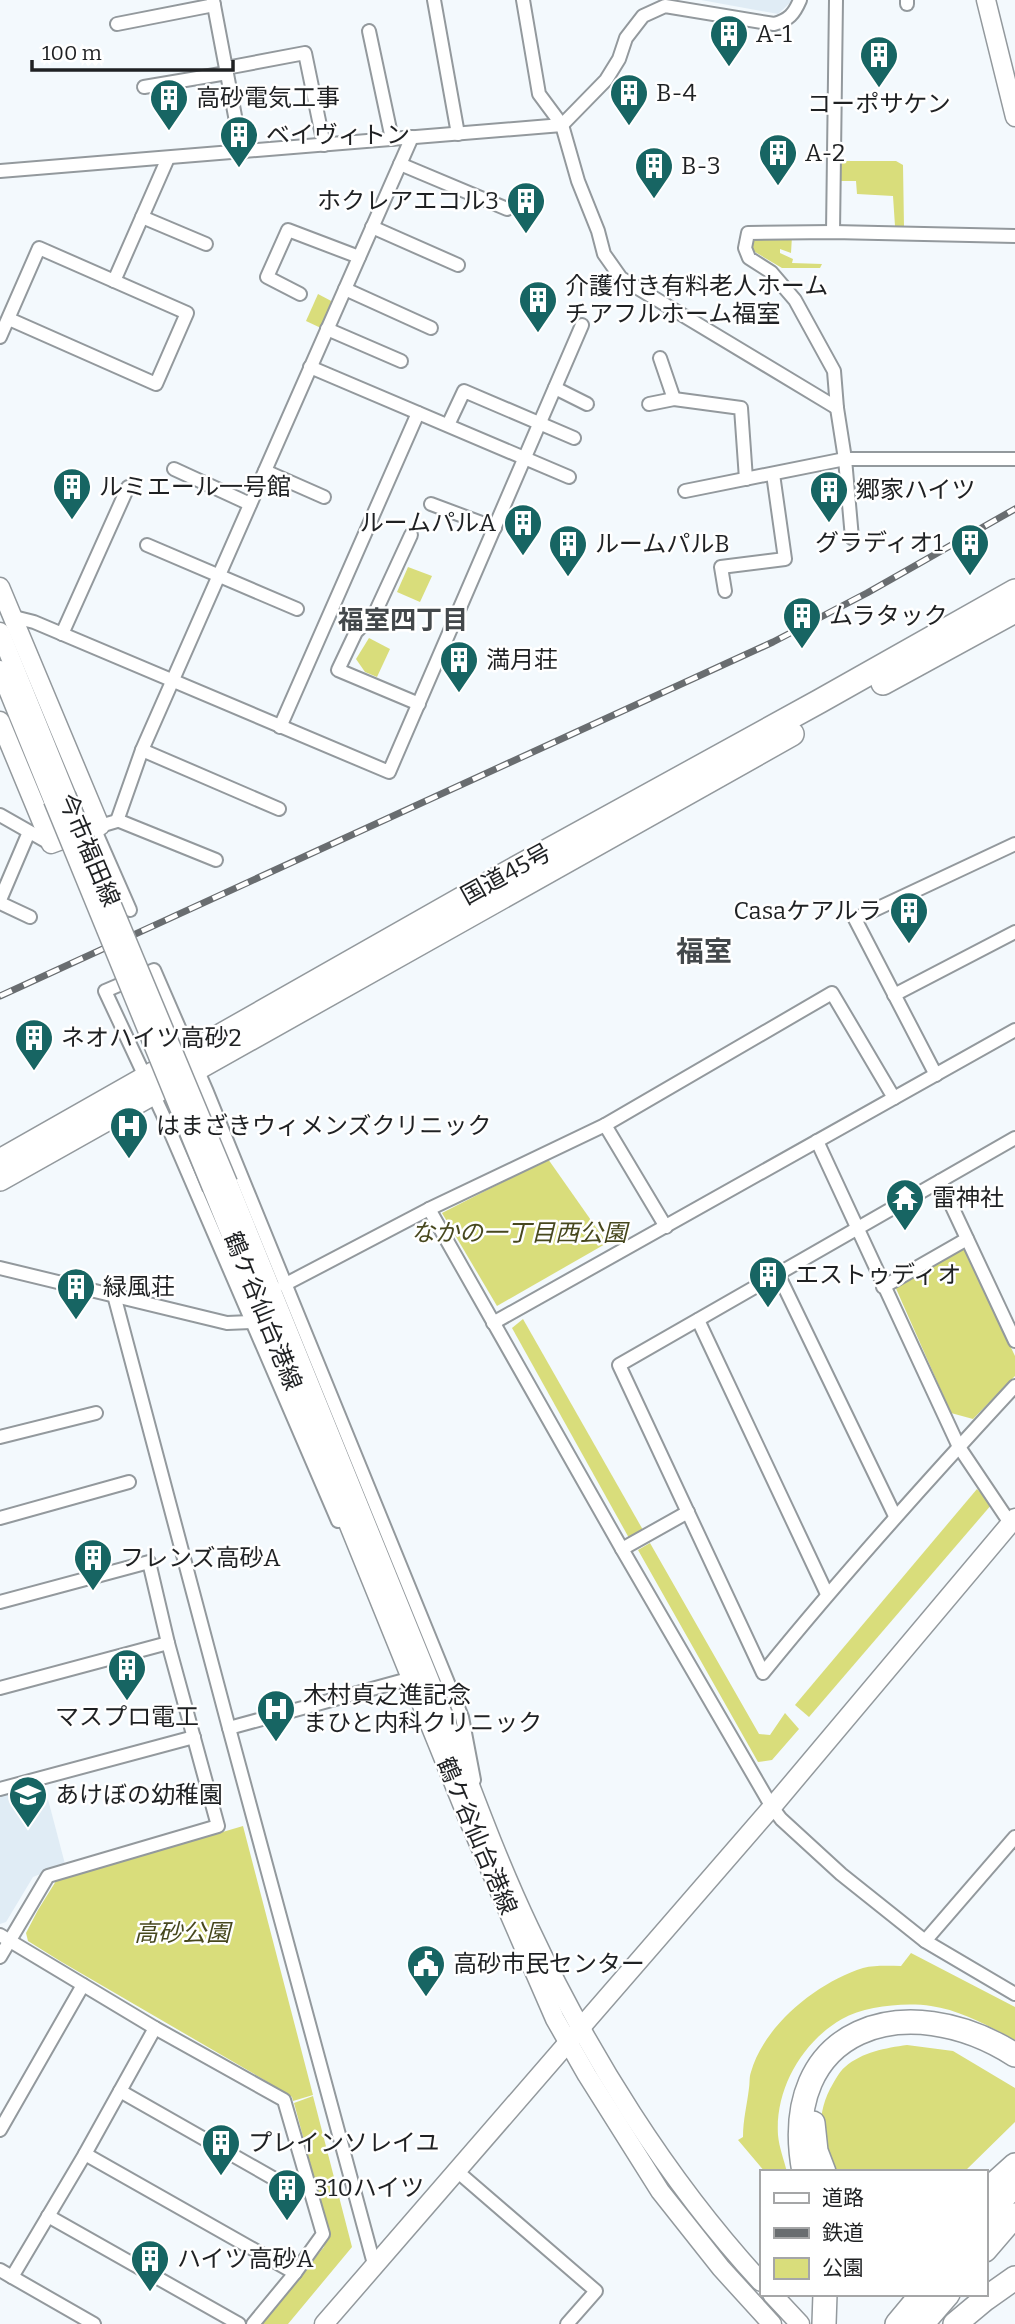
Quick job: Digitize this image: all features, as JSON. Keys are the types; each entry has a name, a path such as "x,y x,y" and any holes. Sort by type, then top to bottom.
{"highway":[{"name":"国道45号","path":"0,1179 502,876 1015,591"},
{"name":"国道45号","path":"0,1161 172,1073 1015,611"},
{"path":"804,2170 799,2134 800,2113 812,2078 834,2050 863,2030 904,2021 944,2024 997,2043 1015,2055"},
{"path":"823,2170 813,2135 816,2102 822,2085 832,2070 860,2046 895,2034 932,2034 970,2045 1015,2068"},
{"path":"987,2190 1015,2165"},
{"path":"987,2218 1015,2184"},
{"path":"987,2248 1015,2215"},
{"path":"955,2324 1013,2279"},
{"path":"824,2324 825,2296"},
{"path":"897,2324 920,2296"},
{"path":"922,2324 946,2296"}],"street":[{"path":"434,0 458,134"},
{"path":"523,0 539,94 562,125 578,181 594,219 604,254 621,278 837,408"},
{"path":"0,171 562,125 606,80 619,59 626,38 643,16 665,3 774,24 785,22 793,14 800,0"},
{"path":"833,232 835,0"},
{"path":"986,0 1015,117"},
{"path":"117,24 213,2 242,153"},
{"path":"369,32 392,139"},
{"path":"144,87 305,53 324,145"},
{"path":"104,825 142,750 412,137"},
{"path":"114,281 168,158"},
{"path":"400,164 507,209"},
{"path":"142,217 206,244"},
{"path":"372,227 458,265"},
{"path":"300,294 267,277 288,230 359,257"},
{"path":"852,538 834,371 795,300 771,272 749,258 745,248 748,233 1015,236"},
{"path":"0,337 39,248 187,313 156,384 9,319"},
{"path":"345,289 431,328"},
{"path":"14,617 34,622 389,772 582,326"},
{"path":"327,329 401,361"},
{"path":"660,358 674,399"},
{"path":"310,367 569,477"},
{"path":"555,388 587,404"},
{"path":"448,425 464,391 574,438"},
{"path":"649,404 674,399 741,408 746,479"},
{"path":"280,727 418,413"},
{"path":"685,491 845,460 1015,459"},
{"path":"174,470 250,504"},
{"path":"265,471 324,497"},
{"path":"725,592 721,567 785,559 773,474"},
{"path":"62,634 128,487"},
{"path":"431,504 495,528"},
{"path":"411,535 375,613 356,632 338,670 419,704"},
{"path":"147,545 297,609"},
{"path":"0,587 104,825 130,910"},
{"name":"今市福田線","path":"0,632 60,798 220,1185"},
{"name":"今市福田線","path":"0,670 60,798"},
{"path":"0,721 51,844"},
{"path":"142,750 279,809"},
{"path":"0,816 51,844 104,825 216,860"},
{"path":"29,832 0,902 30,917"},
{"path":"936,1075 855,919 1015,844"},
{"path":"894,995 1015,932"},
{"path":"401,1650 375,1605 251,1322 172,1073 154,970 105,990 172,1073 284,1285 462,1717 482,1818"},
{"path":"284,1285 429,1209 605,1125 832,993 894,1098"},
{"path":"493,1323 1015,1030"},
{"path":"605,1125 666,1227"},
{"path":"1015,1138 619,1365 763,1673 895,1516 1015,1386"},
{"path":"324,2324 772,1807 1013,1521 959,1447 817,1141"},
{"path":"940,1181 1015,1341"},
{"name":"鶴ケ谷仙台港線","path":"220,1185 412,1678 475,1834 555,2019 567,2043 660,2191 721,2268 772,2324"},
{"name":"鶴ケ谷仙台港線","path":"220,1185 427,1674 482,1818 527,1925 580,2028 676,2178 713,2227 760,2281"},
{"path":"429,1209 772,1807 781,1819 841,1874 925,1941 1015,1994"},
{"path":"883,1287 967,1239"},
{"path":"0,1268 227,1323 251,1322"},
{"path":"778,1274 895,1516"},
{"path":"114,1295 374,2264"},
{"path":"698,1320 827,1594"},
{"path":"0,1437 96,1413"},
{"path":"0,1518 128,1482"},
{"path":"622,1549 688,1512"},
{"path":"0,1602 149,1562 218,1826 48,1876 5,1938 0,1957"},
{"path":"0,1688 168,1643"},
{"path":"229,1728 412,1678"},
{"path":"0,1789 194,1737"},
{"path":"925,1941 1015,1837"},
{"path":"5,1938 284,2101 323,2234 253,2324"},
{"path":"0,2130 83,1985"},
{"path":"12,2277 155,2028"},
{"path":"120,2091 294,2190 310,2188"},
{"path":"85,2154 295,2273"},
{"path":"458,2172 596,2291 567,2324"},
{"path":"48,2216 239,2324"},
{"path":"0,2270 94,2324"},
{"path":"774,2296 800,2324"}],"shaded area":[{"path":"701,0 793,0 778,14"},
{"name":"あけぼの幼稚園","path":"44,1784 65,1864 33,1877 6,1922 0,1924 0,1794"}],"green space":[{"path":"836,161 896,161 903,165 904,227 895,226 893,196 857,194 856,181 837,181"},
{"path":"792,236 791,253 780,249 780,253 793,259 792,263 822,264 820,268 782,268 750,249 751,238"},
{"path":"318,294 335,303 323,329 306,321"},
{"path":"408,567 432,576 420,602 397,592"},
{"path":"369,638 390,649 377,677 365,672 356,659"},
{"name":"なかの一丁目西公園","path":"548,1159 607,1243 497,1306 442,1213"},
{"path":"963,1247 1015,1356 1015,1376 973,1419 951,1413 894,1284"},
{"path":"523,1319 643,1530 629,1538 512,1328"},
{"path":"977,1489 992,1504 809,1717 795,1705"},
{"path":"650,1543 759,1734 770,1735 785,1713 799,1729 772,1760 758,1762 638,1550"},
{"name":"高砂公園","path":"243,1826 313,2095 293,2101 292,2097 261,2078 28,1941 26,1933 56,1881"},
{"path":"911,1953 1015,2007 1015,2040 963,2015 931,2006 885,2006 842,2019 815,2040 803,2054 786,2084 778,2118 779,2140 786,2170 763,2170 738,2140 743,2137 750,2074 768,2038 795,2008 828,1984 863,1968 901,1966"},
{"path":"907,2045 953,2051 1015,2088 1015,2122 966,2170 837,2170 827,2152 822,2132 825,2100 843,2069 867,2054"},
{"path":"313,2096 352,2247 288,2324 262,2324 324,2247 328,2230 294,2103"}],"railway":[{"path":"0,996 773,642 867,593 1015,509"}],"place":[{"name":"A-1","path":"729,68"},
{"name":"コーポサケン","path":"879,89"},
{"name":"B-4","path":"629,127"},
{"name":"高砂電気工事","path":"169,132"},
{"name":"ベイヴィトン","path":"239,169"},
{"name":"A-2","path":"778,187"},
{"name":"B-3","path":"654,200"},
{"name":"ホクレアエコル3","path":"526,235"},
{"name":"介護付き有料老人ホーム チアフルホーム福室","path":"538,334"},
{"name":"ルミエール一号館","path":"72,521"},
{"name":"郷家ハイツ","path":"829,524"},
{"name":"ルームパルA","path":"523,557"},
{"name":"グラディオ1","path":"970,577"},
{"name":"ルームパルB","path":"568,578"},
{"name":"ムラタック","path":"802,650"},
{"name":"満月荘","path":"459,694"},
{"name":"Casaケアルラ","path":"909,945"},
{"name":"ネオハイツ高砂2","path":"34,1072"},
{"name":"はまざきウィメンズクリニック","path":"129,1160"},
{"name":"雷神社","path":"905,1232"},
{"name":"エストゥディオ","path":"768,1309"},
{"name":"緑風荘","path":"76,1321"},
{"name":"フレンズ高砂A","path":"93,1592"},
{"name":"マスプロ電工","path":"127,1702"},
{"name":"木村貞之進記念 まひと内科クリニック","path":"276,1743"},
{"name":"あけぼの幼稚園","path":"28,1829"},
{"name":"高砂市民センター","path":"426,1998"},
{"name":"プレインソレイユ","path":"221,2177"},
{"name":"310ハイツ","path":"287,2222"},
{"name":"ハイツ高砂A","path":"150,2293"}],"district":[{"name":"福室四丁目","path":"403,620"},
{"name":"福室","path":"704,951"}]}
